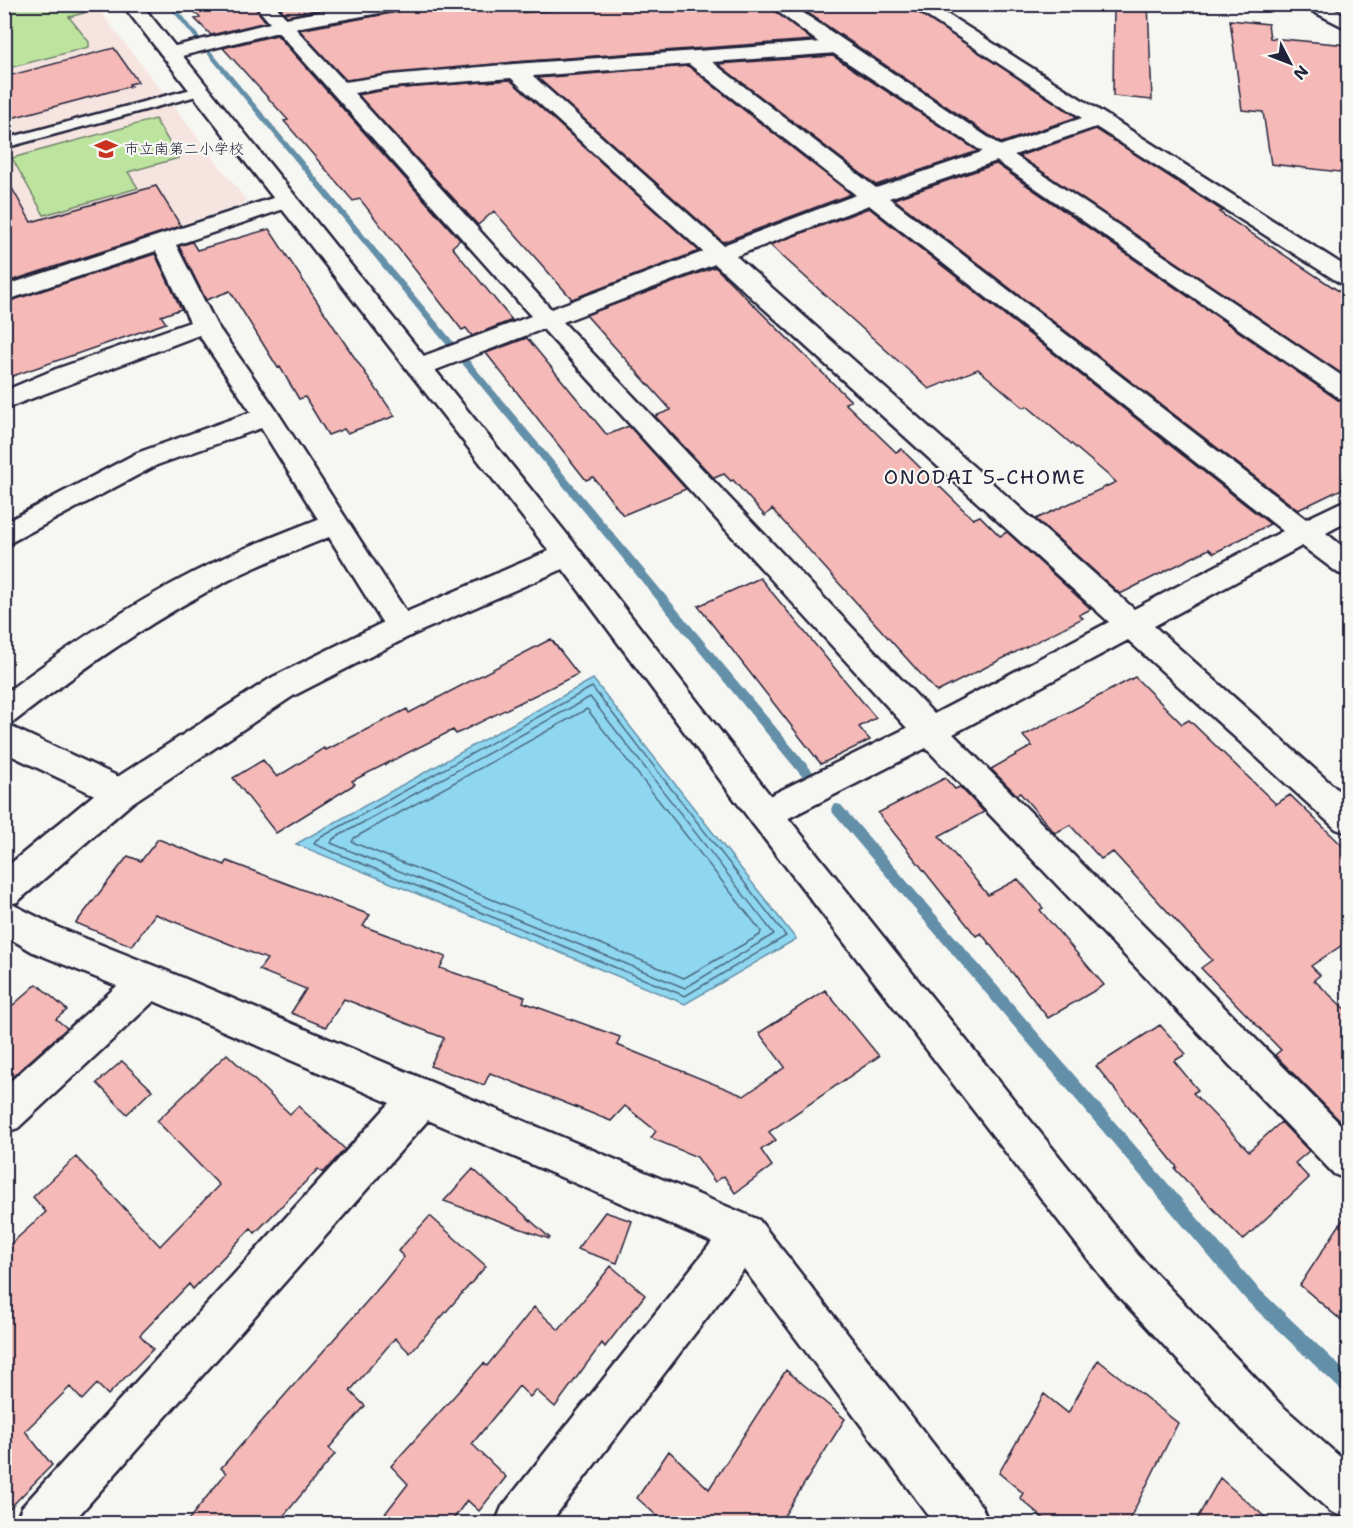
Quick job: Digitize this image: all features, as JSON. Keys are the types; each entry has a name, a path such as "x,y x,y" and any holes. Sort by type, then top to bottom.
{"street":[{"path":"131,4 568,555 765,814 1123,1270 1264,1420 1348,1495"},
{"path":"170,53 272,15 397,4"},
{"path":"777,4 837,47 1000,153 1348,392"},
{"path":"917,4 1348,278"},
{"path":"1307,4 1344,16"},
{"path":"272,15 546,318 930,731 1348,1160"},
{"path":"341,89 391,81 514,70 695,59 837,47"},
{"path":"695,59 1348,566"},
{"path":"514,70 1132,622 1348,819"},
{"path":"419,367 874,196 1099,120"},
{"path":"4,294 285,201"},
{"path":"164,242 204,325 267,416 401,627"},
{"path":"4,401 65,375 204,325"},
{"path":"4,536 147,459 267,416"},
{"path":"765,814 930,731 1132,622 1306,534 1348,509"},
{"path":"4,712 60,669 149,611 218,573 335,523"},
{"path":"4,891 120,793 282,687 401,627 568,555"},
{"path":"4,737 120,793"},
{"path":"4,916 46,940 149,981 744,1235 965,1524"},
{"path":"4,1114 149,981"},
{"path":"39,1524 421,1098"},
{"path":"519,1524 744,1235"}],"lane":[{"path":"4,144 199,90"}],"shaded area":[{"name":"市立南第二小学校","path":"5,5 95,5 246,200 243,204 5,284"}],"green space":[{"path":"5,4 79,5 84,13 69,17 89,42 89,47 5,69"},
{"path":"155,119 179,158 128,172 138,188 44,215 12,158"}],"water":[{"path":"593,679 796,939 685,1004 296,844"}],"building":[{"path":"188,4 252,4 266,22 211,35 195,19 200,18"},
{"path":"277,4 345,4 287,16"},
{"path":"408,4 479,4 479,12 517,10 518,13 620,5 622,10 700,4 766,4 812,40 514,62 346,80 299,30 397,12"},
{"path":"795,4 906,4 1077,117 1001,143"},
{"path":"1114,4 1148,4 1152,100 1113,96"},
{"path":"1230,20 1268,24 1270,38 1348,45 1348,173 1271,164 1263,112 1242,110"},
{"path":"277,35 460,240 452,247 512,320 472,336 466,328 462,330 360,199 353,201 284,121 288,120 223,48"},
{"path":"114,48 138,82 129,84 131,86 4,120 4,77"},
{"path":"833,56 978,151 876,185 718,64"},
{"path":"688,66 851,194 723,242 538,78"},
{"path":"510,80 699,251 572,299 494,211 478,225 358,95 391,89"},
{"path":"1096,129 1223,211 1219,212 1348,297 1348,378 1019,156"},
{"path":"996,164 1338,400 1348,402 1348,486 1298,510 894,199"},
{"path":"4,174 31,222 156,186 181,226 4,283"},
{"path":"869,208 1270,524 1214,553 1209,549 1120,594 1036,519 1116,482 1027,406 1024,408 978,369 929,389 770,245"},
{"path":"269,229 395,416 347,433 344,429 328,435 305,397 299,399 230,291 206,300 179,246 192,242 197,250"},
{"path":"155,254 181,309 161,316 166,323 4,379 4,303"},
{"path":"715,267 851,401 845,403 896,452 901,449 973,519 980,516 1000,536 1007,532 1091,609 1079,615 1083,618 937,692 772,509 765,516 733,480 731,481 724,474 714,478 655,416 671,410 586,315"},
{"path":"527,338 607,435 629,426 686,489 623,515 593,477 586,480 486,353"},
{"path":"760,578 876,718 859,727 870,740 821,764 698,606"},
{"path":"551,639 578,674 456,734 453,730 352,781 355,784 276,833 233,778 263,760 277,777 324,748 326,750 407,709 409,713"},
{"path":"1135,677 1182,724 1189,720 1276,804 1290,795 1348,851 1348,941 1311,966 1320,975 1314,980 1348,1012 1348,1129 1275,1055 1281,1050 1201,968 1212,960 1113,852 1101,859 1070,825 1055,833 1020,793 1017,795 991,769 1032,746 1023,736"},
{"path":"945,778 955,789 960,787 984,812 939,836 988,895 1018,879 1043,908 1040,910 1104,985 1048,1018 981,933 976,936 878,813"},
{"path":"158,839 225,865 227,861 370,915 363,926 446,957 440,968 525,997 523,1002 620,1037 617,1045 744,1096 785,1067 759,1033 825,990 879,1056 769,1132 776,1140 761,1150 772,1166 735,1193 724,1176 715,1182 697,1157 651,1138 656,1131 625,1106 611,1121 490,1073 484,1085 430,1066 444,1038 344,999 326,1027 291,1013 306,989 259,970 267,959 155,914 132,946 76,923 128,856 141,861"},
{"path":"37,984 67,1010 56,1019 67,1028 4,1084 4,1013"},
{"path":"1160,1025 1186,1054 1174,1061 1198,1090 1193,1093 1249,1151 1281,1122 1309,1151 1295,1163 1309,1178 1243,1240 1175,1169 1177,1167 1096,1066"},
{"path":"227,1054 290,1114 298,1106 345,1149 323,1173 318,1169 255,1233 251,1228 193,1289 189,1284 140,1335 153,1349 108,1395 97,1384 82,1400 70,1387 25,1431 52,1465 4,1514 4,1250 46,1212 33,1197 76,1157 160,1246 219,1185 157,1121"},
{"path":"122,1061 152,1090 127,1114 97,1083"},
{"path":"473,1169 550,1238 444,1201"},
{"path":"605,1212 632,1221 617,1263 577,1249"},
{"path":"1348,1212 1348,1326 1300,1285"},
{"path":"430,1216 486,1266 410,1353 395,1338 350,1391 365,1406 329,1448 335,1454 277,1524 185,1524 226,1473 221,1468 383,1283 404,1257 398,1251"},
{"path":"611,1266 645,1295 605,1347 602,1343 555,1407 536,1390 530,1397 519,1386 472,1444 506,1477 479,1511 467,1500 450,1524 377,1524 408,1484 391,1466 484,1363 487,1366 534,1307 559,1330"},
{"path":"1098,1360 1178,1423 1127,1524 1050,1524 1020,1498 1023,1493 999,1473 1044,1394 1068,1413"},
{"path":"786,1370 845,1419 779,1524 666,1524 637,1498 669,1451 709,1489"},
{"path":"1220,1478 1273,1524 1194,1524"}],"waterway":[{"path":"170,4 199,40"},
{"path":"208,51 453,347"},
{"path":"464,360 814,782"},
{"path":"837,809 1252,1294 1348,1385"}],"place":[{"name":"市立南第二小学校","path":"106,149"}],"district":[{"name":"ONODAI 5-CHOME","path":"985,477"}]}
